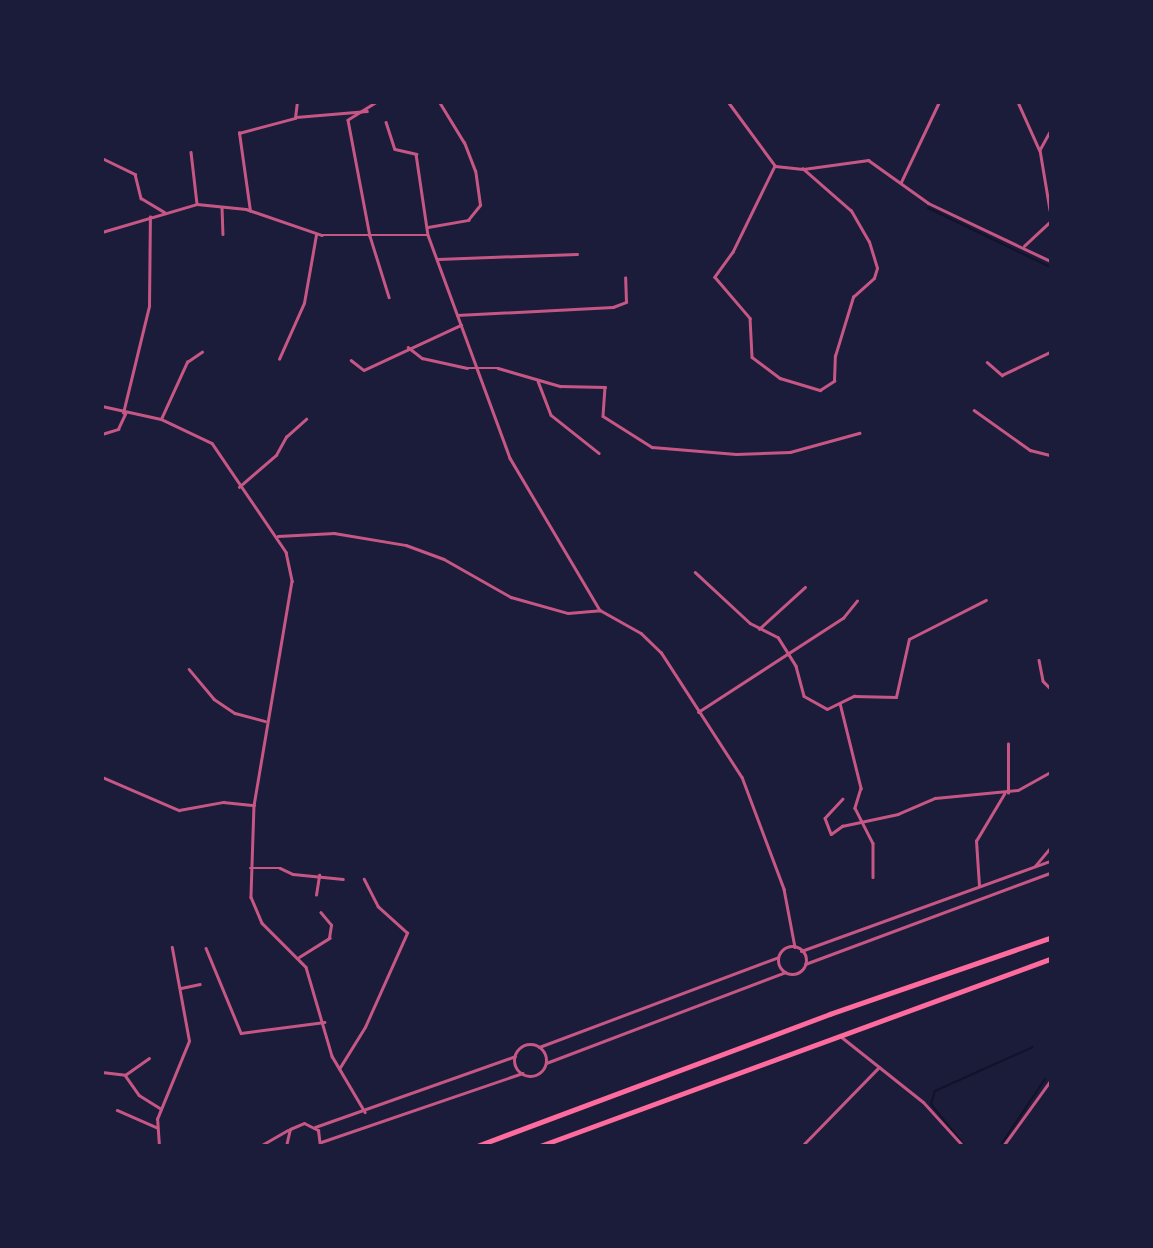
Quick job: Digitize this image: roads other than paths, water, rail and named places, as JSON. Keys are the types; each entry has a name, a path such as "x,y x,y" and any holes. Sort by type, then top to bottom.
{"highway":[{"path":"477,1146 830,1014 1050,938"},
{"path":"540,1146 1050,959"}],"street":[{"path":"296,102 296,117"},
{"path":"378,102 370,111 348,120 370,236 389,297"},
{"path":"427,227 468,220 480,205 475,170 464,143 439,102"},
{"path":"728,102 775,166 803,170 861,159 959,219 1024,246 1050,260"},
{"path":"901,182 940,102"},
{"path":"1018,102 1040,150 1050,210"},
{"path":"250,211 239,133 296,117 370,111"},
{"path":"386,122 395,149 416,154 428,235 510,458 600,610 656,646 753,801 784,889 795,947"},
{"path":"1040,150 1050,132"},
{"path":"192,152 198,204"},
{"path":"102,158 135,174 142,198 164,212"},
{"path":"775,166 733,252 715,277 750,318 749,350 755,361 780,378 820,390 834,381 835,356 853,297 874,278 877,268 870,242 851,211 803,170"},
{"path":"102,232 164,212 198,204 250,211 316,234 370,236 428,235"},
{"path":"222,207 223,234"},
{"path":"102,434 118,429 124,414 149,306 150,217"},
{"path":"1024,246 1050,222"},
{"path":"279,359 304,303 316,234"},
{"path":"438,259 577,254"},
{"path":"457,315 614,307 626,302 625,278"},
{"path":"351,360 364,370 408,347 461,325"},
{"path":"408,347 422,358 477,370 498,368 538,380 605,387 603,416 652,447 736,454 790,452 839,442 859,433"},
{"path":"160,419 187,362 202,352"},
{"path":"986,362 1002,375 1050,352"},
{"path":"538,380 551,415 599,453"},
{"path":"102,406 124,414 160,419 212,442 239,488 278,536 286,552 292,581 265,721 254,805 250,868 258,916 298,957 315,988 339,1069 365,1112"},
{"path":"974,410 1030,450 1050,455"},
{"path":"239,488 276,456 286,437 306,419"},
{"path":"278,536 334,533 406,545 444,559 511,598 568,613 600,610"},
{"path":"695,572 759,629 778,638 789,654 806,698 827,709 854,696 896,697 909,639 986,600"},
{"path":"759,629 805,587"},
{"path":"698,712 843,618 857,601"},
{"path":"1039,660 1043,680 1050,688"},
{"path":"190,669 214,699 235,713 265,721"},
{"path":"840,703 861,788 855,803 861,821 872,836 873,877"},
{"path":"1008,744 1008,793"},
{"path":"843,799 825,818 831,834 861,821 898,814 935,798 1008,793 1050,772"},
{"path":"102,776 179,810 223,802 254,805"},
{"path":"979,886 976,841 1004,794"},
{"path":"1034,866 1050,848"},
{"path":"801,951 1050,861"},
{"path":"250,868 280,868 293,874 319,875 343,879"},
{"path":"315,1127 321,1144 522,1073 536,1074 552,1058 785,972 798,972 805,964 1050,873"},
{"path":"316,895 319,875"},
{"path":"339,1069 365,1027 407,932 378,907 364,879"},
{"path":"298,957 329,938 331,925 321,913"},
{"path":"260,1146 304,1123 315,1127 365,1112 515,1056 525,1045 539,1047 778,957 785,949 795,947 801,951 805,964"},
{"path":"159,1146 156,1127 161,1109 188,1045 181,988 172,948"},
{"path":"206,948 241,1033 324,1022"},
{"path":"778,957 785,972"},
{"path":"181,988 200,984"},
{"path":"839,1036 923,1102 963,1146"},
{"path":"539,1047 546,1064"},
{"path":"515,1056 522,1073"},
{"path":"102,1072 125,1075 149,1058"},
{"path":"802,1146 879,1066"},
{"path":"125,1075 139,1095 161,1109"},
{"path":"1004,1146 1050,1081"},
{"path":"116,1110 156,1127"},
{"path":"286,1146 290,1129"}],"waterway":[{"path":"928,208 1050,267"},
{"path":"965,1146 931,1104 935,1091 1033,1047"},
{"path":"1000,1146 1045,1079"}]}
